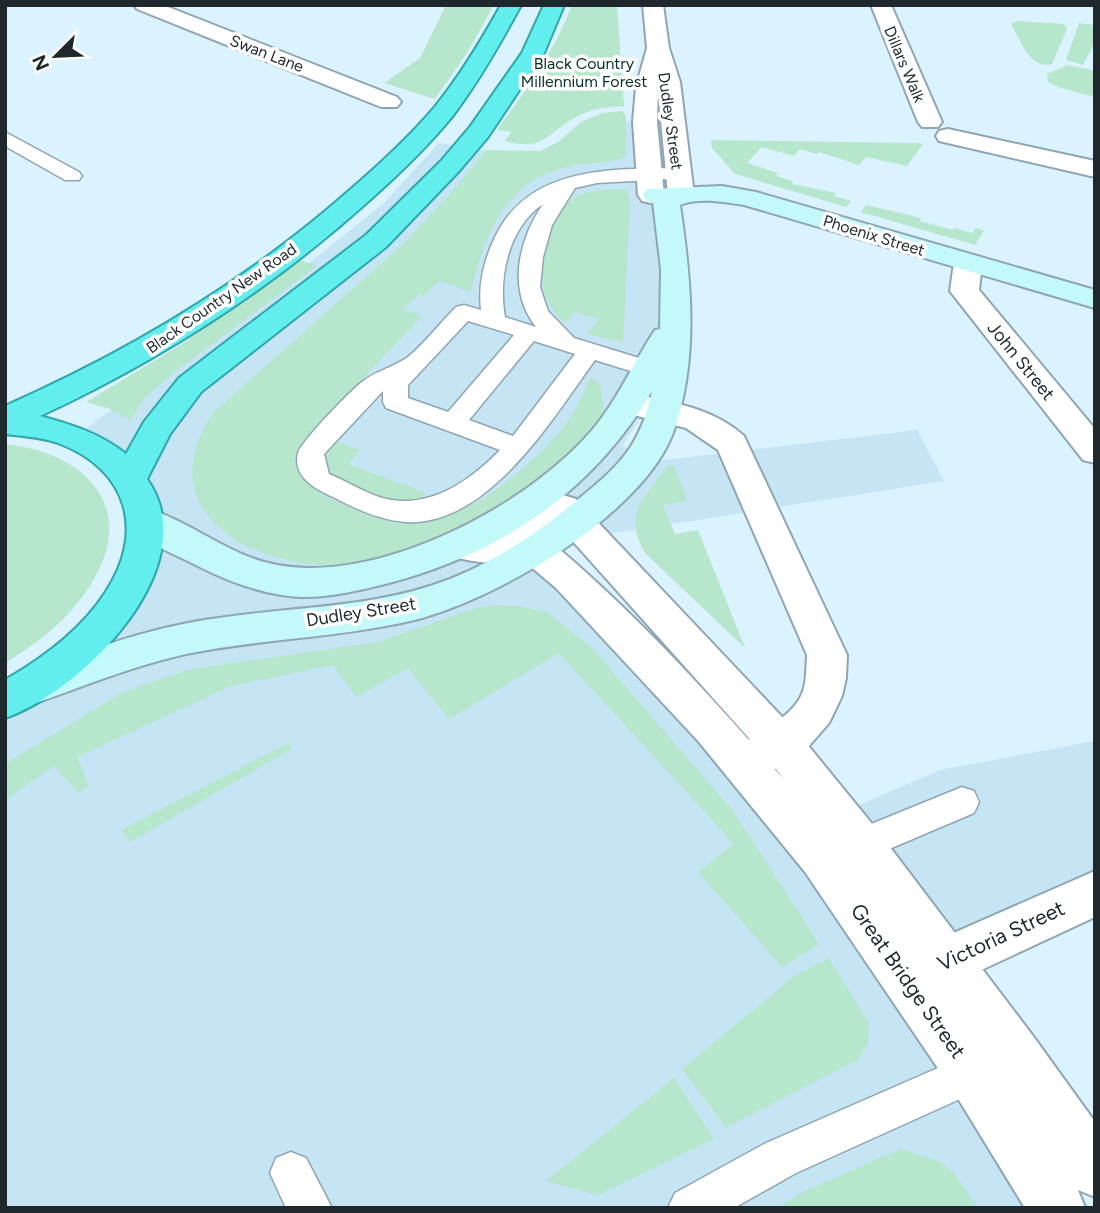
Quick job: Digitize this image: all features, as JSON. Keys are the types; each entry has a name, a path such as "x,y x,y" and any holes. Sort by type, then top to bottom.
{"highway":[{"name":"Black Country New Road","path":"5,421 141,354 278,262 368,187 432,125 483,56 510,5"},
{"path":"131,477 156,430 190,385 376,241 450,166 479,132 533,53 554,5"},
{"path":"5,421 34,425 86,440 113,458 131,477 141,498 146,521 139,565 115,609 79,650 16,695"}],"main road":[{"name":"Phoenix Street","path":"650,185 680,184 747,198 1095,299"},
{"name":"Dudley Street","path":"16,695 155,646 234,630 343,618 410,607 468,585 519,536 564,478 594,449 628,404 658,372 674,323 675,272 685,240 680,184"},
{"name":"Dudley Street","path":"650,185 656,250 675,272"},
{"name":"Dudley Street","path":"519,536 576,521 616,486 639,461 656,434 663,411 658,372"},
{"name":"Dudley Street","path":"146,521 204,554 244,571 298,582 372,574 460,545"}],"street":[{"name":"Swan Lane","path":"144,5 389,102"},
{"name":"Dudley Street","path":"653,5 658,48 668,82 680,184"},
{"name":"Dillars Walk","path":"881,5 936,116 1095,169"},
{"name":"Dudley Street","path":"650,185 643,101 647,77 658,48"},
{"name":"John Street","path":"968,263 964,291 1095,452"},
{"path":"628,404 704,423 724,435 732,444 827,655 826,688 814,715 798,731 762,754"},
{"name":"Great Bridge Street","path":"576,521 762,754 821,857 927,970"},
{"path":"460,545 498,549 519,536"},
{"name":"Great Bridge Street","path":"519,536 569,578 714,729 762,754 861,845 927,970 994,1064 1095,1169"},
{"name":"Victoria Street","path":"927,970 1095,893"},
{"name":"Great Bridge Street","path":"994,1064 1056,1208"}],"lane":[{"path":"5,138 72,176"},
{"path":"578,347 543,322 532,302 528,287 538,229 549,208 572,186 595,177"},
{"path":"494,321 489,300 495,263 506,230 523,209 559,185 595,177 650,185"},
{"path":"518,447 395,402 396,383 464,312 658,372"},
{"path":"453,423 529,332"},
{"path":"418,360 371,387 318,442 312,453 312,466 319,480 373,505 405,512 431,509 455,498 491,476 518,447 578,347"},
{"path":"861,845 961,802"},
{"path":"690,1208 781,1158 994,1064"}],"shaded area":[{"path":"607,121 661,121 674,323 647,408 622,446 656,461 917,430 944,481 551,543 705,686 822,821 940,770 1095,741 1095,893 928,970 1070,1174 1090,1208 5,1208 5,701 79,650 146,521 76,436 309,263 384,203 439,143 497,152 535,162"}],"green space":[{"name":"Black Country Millennium Forest","path":"446,5 494,5 467,53 435,99 384,83 420,58"},
{"name":"Black Country Millennium Forest","path":"572,5 617,5 624,106 585,113 538,142 518,144 505,141 511,132 497,130 548,54"},
{"path":"1017,21 1064,24 1067,29 1052,64 1038,63 1027,53 1011,24"},
{"path":"1079,23 1095,25 1095,42 1083,65 1066,60"},
{"path":"1068,65 1095,71 1095,97 1048,82 1047,74"},
{"path":"622,111 626,116 626,156 612,161 574,165 546,174 528,184 513,198 491,231 471,292 439,281 403,309 422,316 314,430 299,466 308,483 338,502 394,523 428,522 472,504 532,460 567,422 591,377 600,385 604,414 568,456 524,492 476,521 390,558 340,565 295,562 241,543 220,528 204,510 195,489 193,466 199,440 214,412 401,246 458,185 486,150 540,151 558,142 581,122 602,113"},
{"path":"711,140 923,144 907,166 866,157 859,165 819,152 817,154 800,149 794,156 762,147 747,163 778,173 776,176 793,181 792,184 836,193 834,196 851,201 846,207 735,174 712,148"},
{"path":"627,189 630,205 623,342 587,334 599,319 575,312 565,323 562,321 545,296 542,281 550,233 562,208 571,200 594,191"},
{"path":"866,205 921,218 920,221 953,230 954,228 972,233 976,228 984,231 975,245 861,212"},
{"path":"300,260 317,266 171,375 145,397 130,420 110,409 86,402 179,346"},
{"path":"337,442 360,450 348,464 426,493 416,500 391,502 327,476 321,451 326,446 331,448"},
{"path":"5,444 34,449 60,459 81,472 97,489 107,510 109,533 104,559 81,599 52,630 5,663"},
{"path":"674,465 687,501 663,505 675,534 698,530 745,648 645,553 638,539 636,517 639,506 668,466"},
{"path":"496,605 547,612 593,649 733,811 819,944 782,967 698,872 734,844 559,653 449,719 408,668 356,697 333,665 231,686 77,757 88,785 79,793 54,766 5,800 5,764 120,694 192,669 378,642 476,608"},
{"path":"288,743 292,749 130,842 122,830"},
{"path":"829,958 869,1024 868,1043 858,1060 726,1127 682,1069 797,974"},
{"path":"674,1078 714,1139 598,1195 546,1181"},
{"path":"900,1149 938,1161 954,1173 978,1208 777,1208 803,1192"}]}
